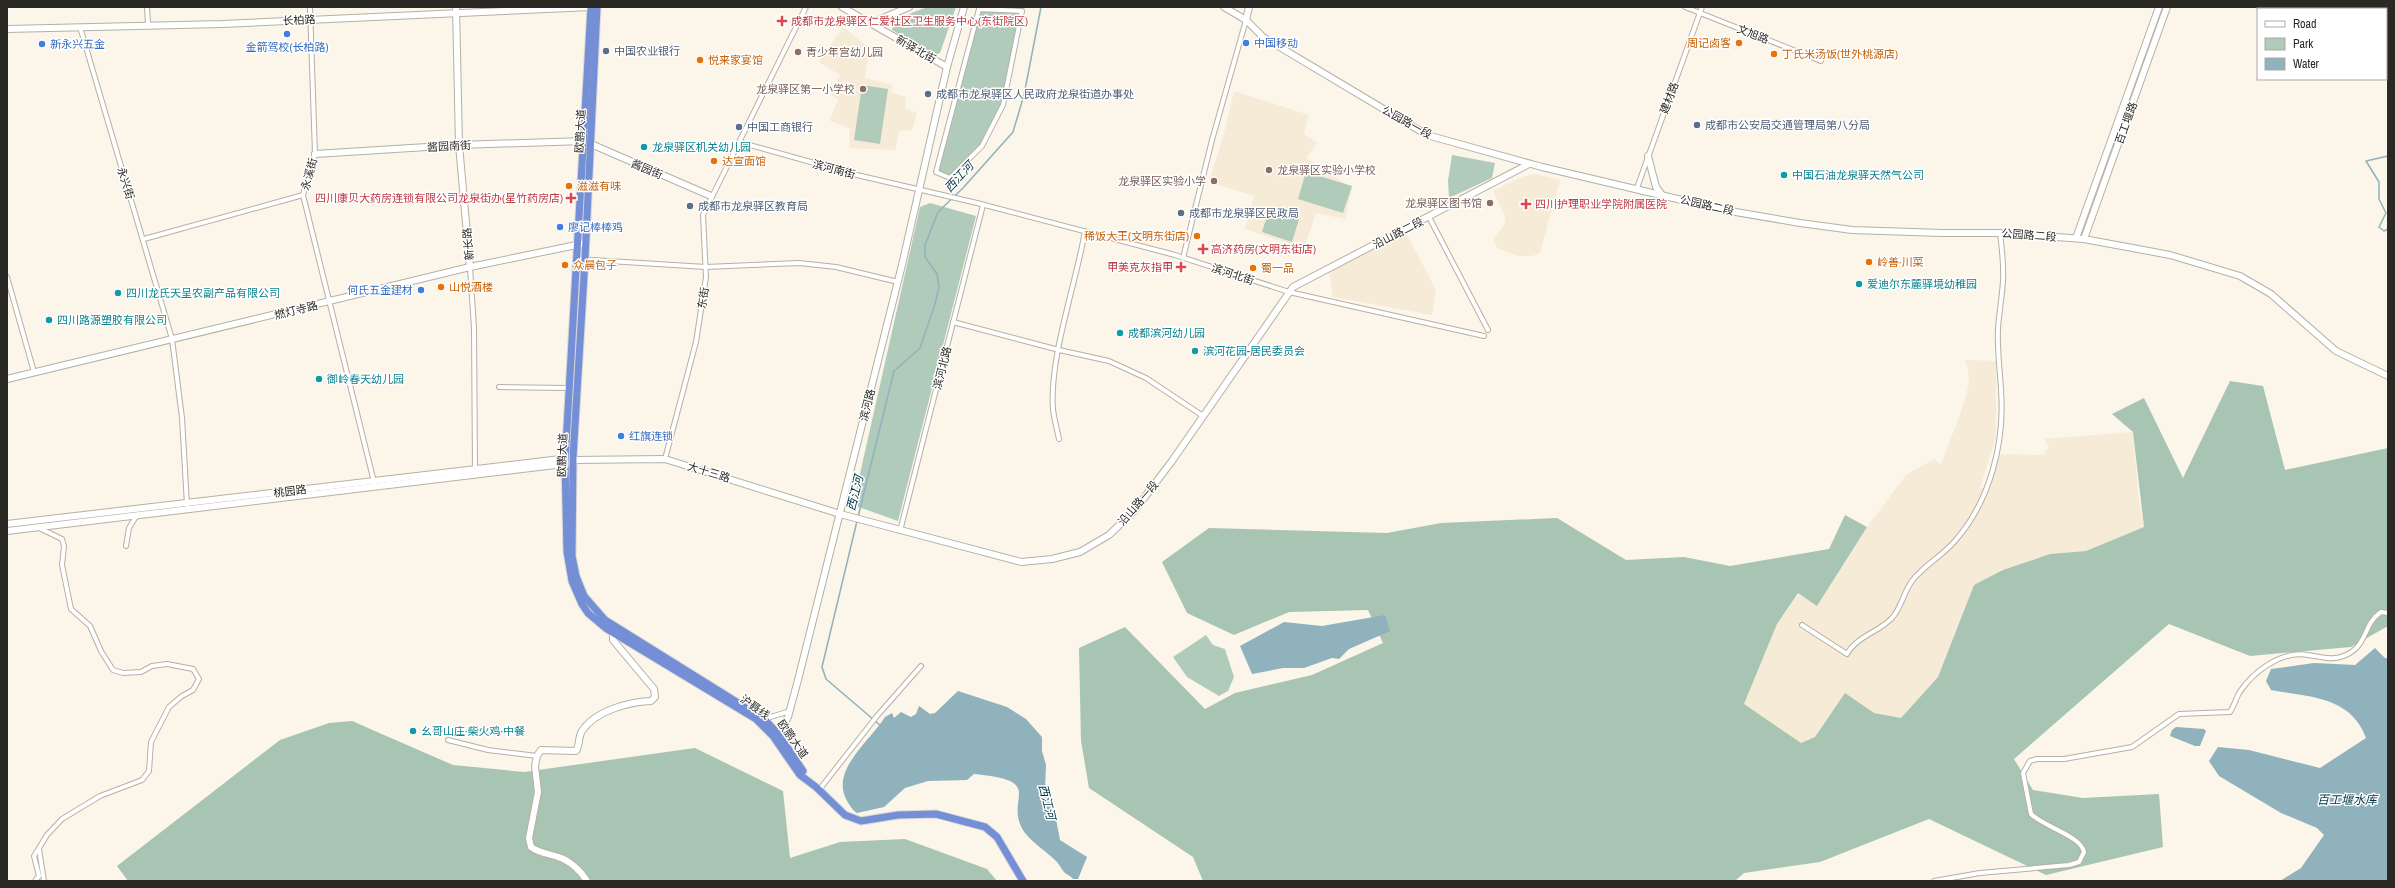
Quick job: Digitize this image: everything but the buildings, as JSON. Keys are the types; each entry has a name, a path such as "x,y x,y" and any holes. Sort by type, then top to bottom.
{"highway":[{"name":"欧鹏大道","path":"570,460 586,243 591,7"},
{"name":"欧鹏大道","path":"597,7 587,143 577,244 569,388 573,566 580,587 588,602 597,613 615,627 764,719 776,735"},
{"name":"沪聂线","path":"570,460 567,552 570,576 576,593 588,613 613,634 756,719 776,735 800,775 818,789 844,815 856,820 871,820 898,814 936,814 985,827 997,837 1023,881"}],"street":[{"path":"147,7 148,24"},
{"name":"永溪街","path":"310,7 315,154 303,195 374,483"},
{"name":"长柏路","path":"7,29 148,24 222,24 311,20 456,10 591,7"},
{"name":"东街","path":"665,459 696,342 706,277 703,215 711,196 806,7"},
{"name":"新驿北街","path":"842,7 947,67"},
{"path":"871,23 909,7"},
{"name":"滨河路","path":"776,735 790,711 898,282 947,67 964,7"},
{"name":"公园路一段","path":"1224,7 1246,20 1263,37 1427,135 1529,164 1637,188"},
{"path":"1183,258 1212,140 1249,7"},
{"name":"文旭路","path":"1685,7 1821,61"},
{"name":"建材路","path":"1637,188 1702,7"},
{"name":"百工堰路","path":"2076,238 2159,7"},
{"name":"百工堰路","path":"2084,239 2167,7"},
{"path":"979,8 1022,11 1003,105 982,146 950,178 936,172 979,8"},
{"name":"新长路","path":"456,10 459,145 474,328 475,472"},
{"name":"永兴街","path":"80,27 144,239 172,339 182,418 188,506"},
{"name":"滨河南街","path":"739,142 857,175 977,203"},
{"name":"酱园南街","path":"315,154 459,145 587,143"},
{"name":"酱园街","path":"587,143 711,196"},
{"path":"1648,156 1656,187 1662,195"},
{"name":"沿山路二段","path":"1289,292 1293,287 1529,164"},
{"name":"公园路二段","path":"1637,188 1724,210 1839,228 1942,233 2000,233 2076,238 2142,248 2240,276 2271,294 2316,336 2336,351 2388,376"},
{"path":"144,239 303,195"},
{"name":"滨河北街","path":"977,203 1183,258 1289,292 1484,336"},
{"name":"滨河北路","path":"900,531 983,205"},
{"path":"1429,217 1488,330"},
{"path":"1059,439 1053,408 1059,350 1085,231"},
{"path":"1802,625 1847,654 1865,636 1891,619 1900,609 1906,589 1912,580 1954,543 1966,528 1977,509 1994,464 2001,431 2001,390 1998,358 1998,330 2003,277 2000,233"},
{"name":"燃灯寺路","path":"7,379 470,268 586,243"},
{"path":"576,259 706,267 799,263 836,267 898,282"},
{"path":"7,277 34,372"},
{"name":"沿山路一段","path":"879,524 900,531 1021,562 1052,559 1080,552 1109,535 1135,510 1203,416 1289,292"},
{"path":"953,322 1059,350 1109,361 1146,378 1203,416"},
{"path":"499,387 569,388"},
{"name":"大十三路","path":"570,460 665,459 840,514 879,524"},
{"name":"桃园路","path":"7,524 188,506 570,460"},
{"path":"7,531 37,526 137,515 188,506"},
{"path":"126,546 129,528 137,515"},
{"path":"35,881 39,876 34,856 47,835 62,819 100,796 142,780 149,771 151,742 169,707 182,696 193,690 199,679 193,669 178,664 152,666 141,672 123,674 113,670 101,651 90,626 71,608 62,565 62,539 37,526"},
{"path":"1934,881 1980,873 2069,865 2079,862 2084,852 2080,843 2045,825 2031,814 2023,773 2030,762 2037,759 2064,760 2132,748 2179,714 2230,712 2236,703 2238,694 2267,664 2302,654 2336,659 2346,656 2361,644 2370,621 2381,612 2388,613"},
{"path":"587,881 582,872 560,857 536,851 531,847 529,838 538,792 535,766 537,756 542,750 576,751 581,733 588,722 599,714 625,704 651,701 655,697 654,689 612,640 613,634"},
{"path":"818,789 877,716 921,666"},
{"path":"764,719 790,711"},
{"path":"448,740 488,750 537,756"},
{"path":"39,849 44,881"}],"shaded area":[{"name":"龙泉驿区第一小学校","path":"843,27 869,48 865,78 892,85 891,92 906,97 905,108 917,113 912,130 899,131 895,150 849,148 850,128 830,121 838,99 831,95 840,75 819,62"},
{"name":"龙泉驿区实验小学校","path":"1234,91 1309,115 1304,134 1317,143 1306,158 1352,188 1345,219 1316,213 1304,249 1245,229 1254,196 1209,182 1224,134"},
{"name":"四川护理职业学院附属医院","path":"1535,174 1560,180 1540,253 1532,256 1518,256 1497,248 1494,239 1505,223 1505,216 1493,191 1522,177"},
{"path":"1406,233 1436,290 1432,315 1333,297 1329,272"},
{"path":"1965,360 1996,361 1996,437 1980,488 1987,489 2001,454 2043,455 2049,447 2044,439 2133,432 2139,502 2144,527 2086,551 2050,554 1974,585 1938,677 1901,718 1874,713 1845,694 1815,737 1801,743 1744,705 1777,624 1799,593 1817,605 1867,527 1906,475 1934,459 1941,464 1960,415 1969,384 1968,368"}],"green space":[{"path":"927,7 956,7 940,53 935,55 892,30 893,20"},
{"path":"979,9 1022,11 1003,105 982,146 950,178 936,172"},
{"path":"862,85 888,89 880,144 854,140"},
{"path":"1452,155 1495,163 1492,178 1449,198 1448,181"},
{"path":"1306,172 1352,186 1343,213 1298,199"},
{"path":"930,203 976,216 898,521 853,505 920,207"},
{"path":"1269,210 1299,219 1292,242 1262,232"},
{"path":"2230,381 2263,386 2285,470 2388,448 2388,626 2351,647 2250,656 2169,624 2014,759 2033,790 2083,798 2159,794 2163,847 2046,875 1929,819 1820,862 1744,873 1735,881 1203,881 1193,857 1089,788 1081,741 1079,648 1125,627 1205,709 1235,693 1312,675 1383,643 1368,610 1289,612 1234,635 1187,613 1162,562 1209,528 1387,533 1441,523 1557,518 1626,560 1684,557 1730,566 1829,549 1845,515 1867,527 1817,606 1798,593 1777,624 1744,704 1801,743 1815,737 1845,693 1874,713 1901,718 1938,677 1974,585 2003,570 2050,554 2086,551 2144,527 2133,432 2112,414 2144,398 2183,478"},
{"path":"1206,635 1213,645 1225,649 1234,677 1228,691 1219,696 1187,677 1173,657"},
{"path":"352,721 453,765 524,772 695,748 783,791 790,858 840,842 905,839 987,869 997,881 128,881 117,866 280,740 329,723"}],"water":[{"path":"1385,615 1390,631 1349,649 1339,659 1332,658 1304,668 1283,668 1252,674 1240,646 1284,622 1322,626"},
{"name":"百工堰水库","path":"2375,648 2385,658 2388,658 2388,881 2280,881 2301,868 2324,835 2317,828 2281,813 2219,776 2209,761 2218,747 2249,750 2320,768 2366,738 2359,724 2350,714 2339,706 2314,697 2271,690 2266,681 2271,669 2314,663 2355,665"},
{"path":"958,691 1007,707 1026,719 1042,737 1042,751 1046,765 1045,790 1055,814 1060,840 1087,857 1078,879 1073,879 1065,873 1057,862 1032,841 1025,833 1019,821 1019,793 1017,787 1011,781 997,777 974,774 967,780 928,781 905,788 884,807 857,813 849,805 843,788 844,777 848,766 885,717 892,713 894,718 901,712 911,717 916,714 919,706 930,714 935,713"},
{"path":"2176,727 2204,729 2206,731 2200,746 2195,746 2170,736 2172,730"}],"waterway":[{"name":"西江河","path":"858,517 894,371 920,348 935,304 939,287 937,274 925,257 925,245 938,212 963,188 1013,132 1024,95 1041,7"},
{"path":"2388,156 2366,161 2379,182 2379,199 2386,213 2379,227 2384,231 2388,229"},
{"name":"西江河","path":"857,521 822,667 826,679 881,726"}],"place":[{"name":"成都市龙泉驿区仁爱社区卫生服务中心(东街院区)","path":"782,21"},
{"name":"金箭驾校(长柏路)","path":"287,34"},
{"name":"中国移动","path":"1246,43"},
{"name":"周记卤客","path":"1739,43"},
{"name":"新永兴五金","path":"42,44"},
{"name":"中国农业银行","path":"606,51"},
{"name":"青少年宫幼儿园","path":"798,52"},
{"name":"丁氏米汤饭(世外桃源店)","path":"1774,54"},
{"name":"悦来家宴馆","path":"700,60"},
{"name":"龙泉驿区第一小学校","path":"863,89"},
{"name":"成都市龙泉驿区人民政府龙泉街道办事处","path":"928,94"},
{"name":"成都市公安局交通管理局第八分局","path":"1697,125"},
{"name":"中国工商银行","path":"739,127"},
{"name":"龙泉驿区机关幼儿园","path":"644,147"},
{"name":"达宣面馆","path":"714,161"},
{"name":"龙泉驿区实验小学校","path":"1269,170"},
{"name":"中国石油龙泉驿天然气公司","path":"1784,175"},
{"name":"龙泉驿区实验小学","path":"1214,181"},
{"name":"滋滋有味","path":"569,186"},
{"name":"四川康贝大药房连锁有限公司龙泉街办(星竹药房店)","path":"571,198"},
{"name":"龙泉驿区图书馆","path":"1490,203"},
{"name":"四川护理职业学院附属医院","path":"1526,204"},
{"name":"成都市龙泉驿区教育局","path":"690,206"},
{"name":"成都市龙泉驿区民政局","path":"1181,213"},
{"name":"廖记棒棒鸡","path":"560,227"},
{"name":"稀饭大王(文明东街店)","path":"1197,236"},
{"name":"高济药房(文明东街店)","path":"1203,249"},
{"name":"岭善·川菜","path":"1869,262"},
{"name":"众晨包子","path":"565,265"},
{"name":"甲美克灰指甲","path":"1181,267"},
{"name":"蜀一品","path":"1253,268"},
{"name":"爱迪尔东麓驿境幼稚园","path":"1859,284"},
{"name":"山悦酒楼","path":"441,287"},
{"name":"何氏五金建材","path":"421,290"},
{"name":"四川龙氏天呈农副产品有限公司","path":"118,293"},
{"name":"四川路源塑胶有限公司","path":"49,320"},
{"name":"成都滨河幼儿园","path":"1120,333"},
{"name":"滨河花园-居民委员会","path":"1195,351"},
{"name":"御岭春天幼儿园","path":"319,379"},
{"name":"红旗连锁","path":"621,436"},
{"name":"幺哥山庄·柴火鸡·中餐","path":"413,731"}]}
